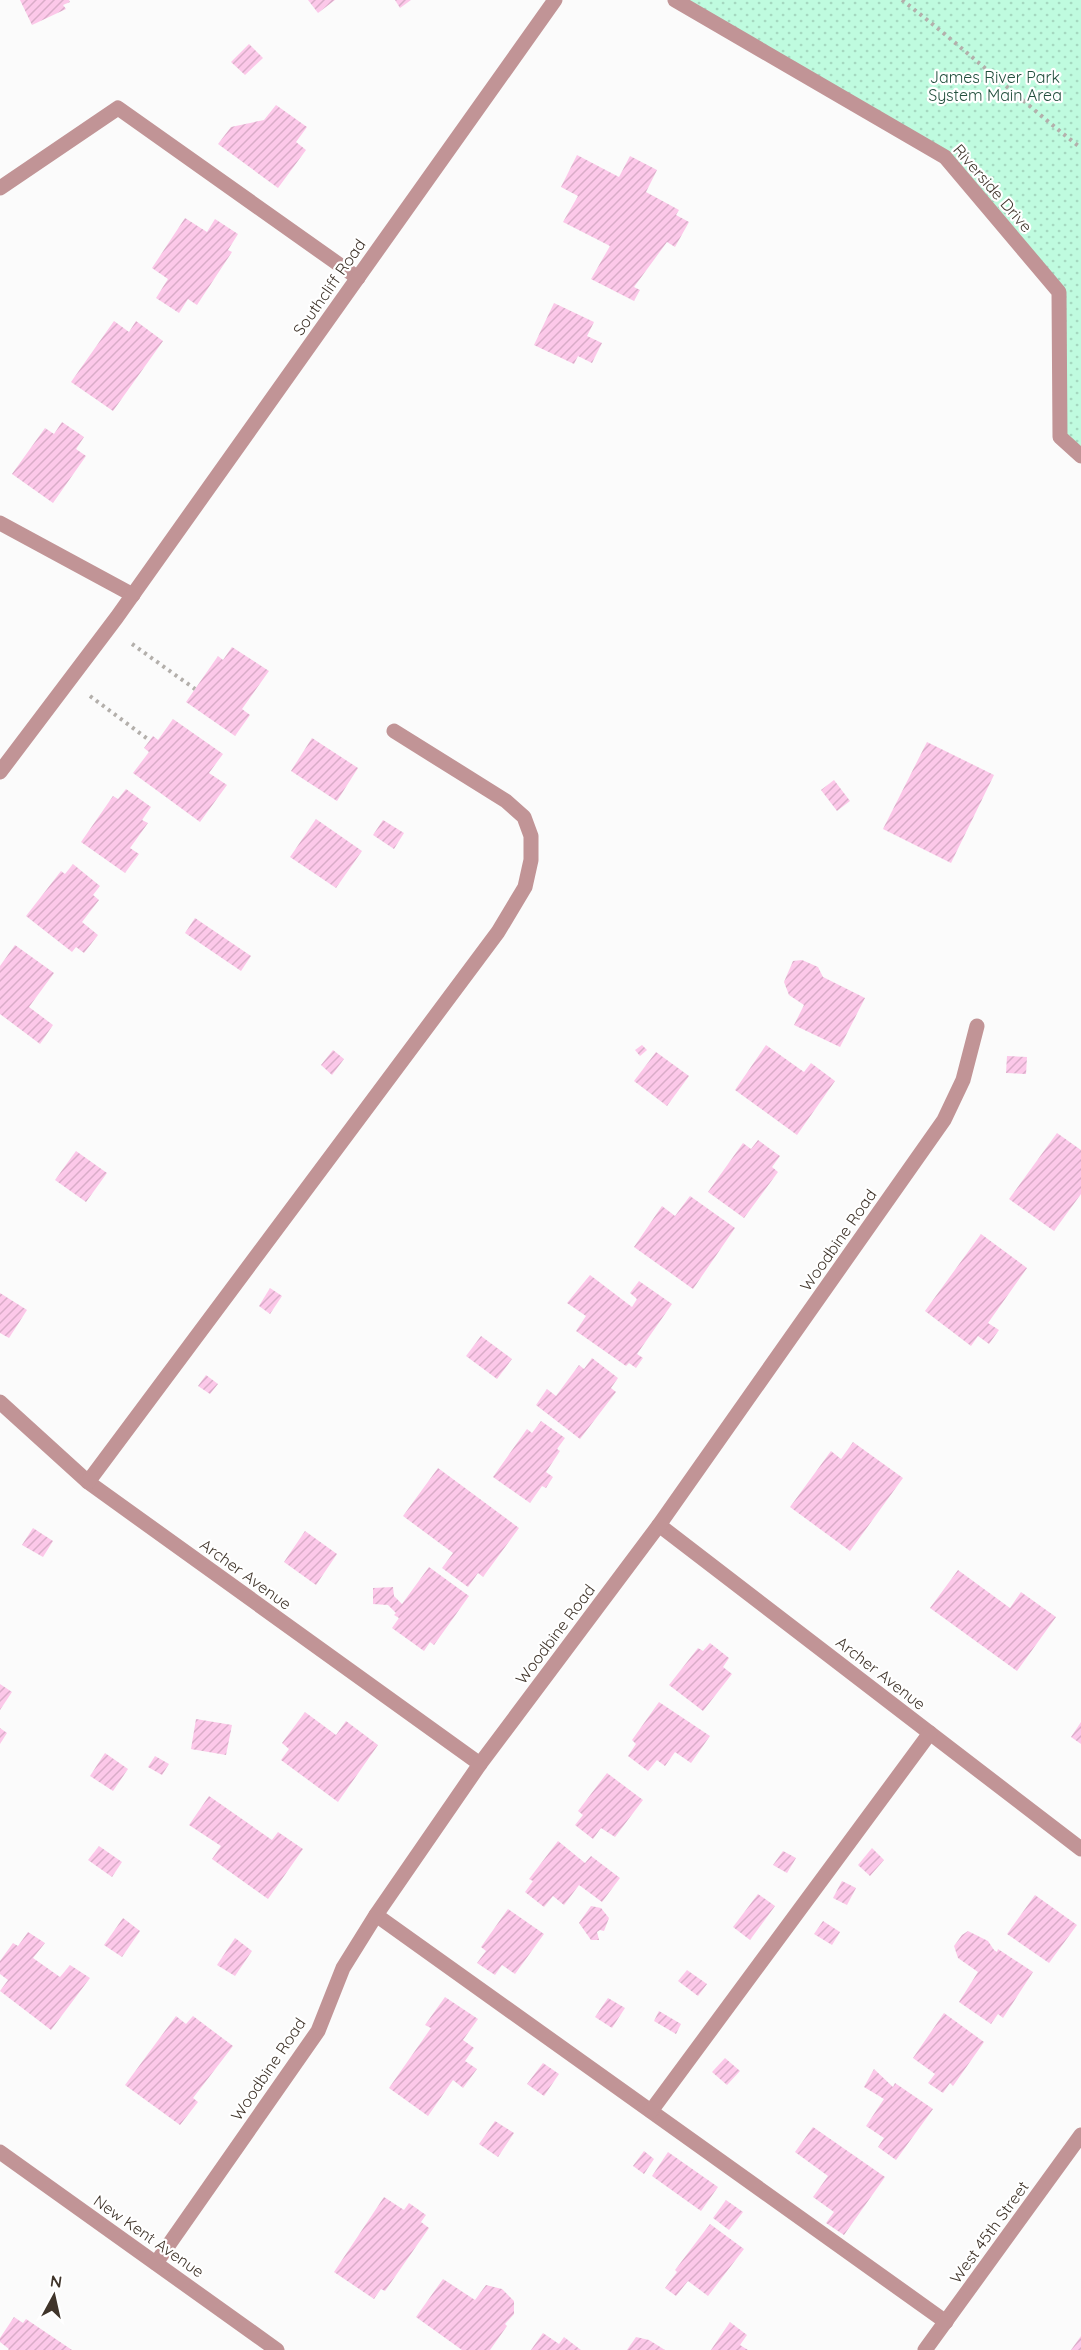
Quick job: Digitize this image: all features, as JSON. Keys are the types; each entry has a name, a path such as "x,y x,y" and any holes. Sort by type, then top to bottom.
{"street":[{"name":"Southcliff Road","path":"0,772 133,595 555,0"},
{"name":"Riverside Drive","path":"675,0 945,157 1059,292 1060,437 1081,456"},
{"path":"0,188 117,108 358,278"},
{"path":"0,523 133,595"},
{"path":"88,1482 498,932 525,887 531,860 531,836 524,818 507,801 394,731"},
{"name":"Woodbine Road","path":"156,2263 318,2031 344,1968 376,1915 480,1764 659,1525 944,1120 963,1080 977,1026"},
{"name":"Archer Avenue","path":"0,1402 88,1482 480,1764"},
{"name":"Archer Avenue","path":"659,1525 1081,1849"},
{"path":"651,2111 930,1733"},
{"path":"376,1915 946,2322"},
{"name":"West 45th Street","path":"925,2350 1081,2135"},
{"name":"New Kent Avenue","path":"0,2152 277,2350"}],"path":[{"path":"902,0 933,23 1029,107 1081,148"},
{"path":"135,646 195,689"},
{"path":"94,700 149,740"}],"green space":[{"name":"James River Park System Main Area","path":"675,0 1081,0 1081,456 1060,437 1059,292 945,157"}],"building":[{"path":"20,0 69,0 70,2 63,5 66,9 32,25"},
{"path":"308,0 335,0 318,13"},
{"path":"395,0 411,0 400,8"},
{"path":"249,44 263,58 245,75 231,62"},
{"path":"276,105 307,127 296,142 306,150 278,188 218,144 231,127 264,120"},
{"path":"577,155 619,177 630,156 657,170 646,192 679,210 676,215 689,222 675,247 667,242 634,287 640,290 634,301 591,279 610,246 563,222 578,196 561,187"},
{"path":"185,218 207,232 215,219 238,234 228,250 232,252 197,305 188,299 179,313 156,298 168,279 152,268"},
{"path":"554,303 594,322 587,336 602,343 592,363 578,356 574,364 534,345"},
{"path":"114,321 129,332 136,321 163,341 113,411 71,382"},
{"path":"62,422 84,437 76,449 86,456 53,503 12,474 45,428 54,434"},
{"path":"232,647 269,671 242,709 250,715 235,736 186,702 218,656 223,660"},
{"path":"173,719 223,754 209,773 227,785 200,822 133,773 149,752 144,748 153,736 158,740"},
{"path":"312,738 358,768 337,801 291,771"},
{"path":"927,742 994,775 951,863 883,829"},
{"path":"834,780 850,801 837,811 821,790"},
{"path":"126,789 151,807 142,820 148,823 130,848 139,854 125,873 81,842 113,796 118,799"},
{"path":"316,819 362,851 336,888 290,857"},
{"path":"383,820 404,833 394,849 373,835"},
{"path":"73,864 100,886 93,895 99,900 82,922 98,935 84,953 76,947 72,952 26,916 61,871 65,874"},
{"path":"195,918 251,956 241,971 185,933"},
{"path":"15,945 54,973 29,1007 53,1025 40,1044 0,1014 0,966"},
{"path":"802,960 818,967 823,977 865,998 840,1047 794,1025 804,1005 789,995 784,982 793,961"},
{"path":"642,1045 647,1050 640,1056 635,1050"},
{"path":"766,1045 804,1072 811,1063 835,1081 797,1135 735,1090"},
{"path":"333,1050 344,1059 332,1075 321,1065"},
{"path":"656,1052 689,1076 667,1106 634,1081"},
{"path":"1007,1056 1027,1057 1026,1074 1006,1073"},
{"path":"1057,1133 1081,1150 1081,1194 1054,1231 1009,1199"},
{"path":"758,1140 780,1156 772,1167 778,1172 744,1218 708,1192 743,1143 751,1149"},
{"path":"76,1151 107,1173 86,1202 55,1180"},
{"path":"690,1196 735,1228 693,1289 634,1247 662,1206 675,1216"},
{"path":"981,1234 1027,1268 988,1323 999,1330 989,1344 978,1336 971,1346 925,1311"},
{"path":"590,1275 632,1307 637,1299 630,1293 639,1281 672,1304 637,1354 643,1358 636,1368 629,1363 626,1366 576,1331 586,1316 567,1303"},
{"path":"270,1288 282,1296 270,1314 259,1306"},
{"path":"0,1293 27,1310 9,1338 0,1333"},
{"path":"481,1336 512,1359 497,1379 466,1356"},
{"path":"592,1358 618,1378 611,1388 616,1392 580,1439 536,1405 547,1389 556,1396 579,1365 584,1369"},
{"path":"206,1375 218,1384 210,1394 198,1386"},
{"path":"541,1421 565,1438 557,1449 560,1451 546,1472 553,1477 546,1488 542,1486 530,1503 493,1477 527,1429 532,1433"},
{"path":"853,1442 903,1478 850,1551 790,1507 831,1451 841,1459"},
{"path":"438,1468 519,1528 483,1577 478,1573 468,1587 442,1568 453,1553 403,1516"},
{"path":"33,1528 53,1541 43,1557 22,1545"},
{"path":"305,1531 337,1554 316,1585 284,1562"},
{"path":"429,1567 469,1596 434,1645 430,1642 424,1651 392,1628 399,1618 394,1615 396,1613 388,1605 373,1604 373,1588 393,1587 394,1596 402,1604"},
{"path":"958,1570 1010,1608 1021,1592 1056,1617 1017,1671 930,1608"},
{"path":"710,1643 729,1658 723,1667 732,1674 703,1711 669,1685 698,1648 703,1651"},
{"path":"0,1684 12,1692 0,1710"},
{"path":"659,1702 710,1736 691,1763 675,1752 665,1766 657,1760 648,1771 628,1756 636,1744 632,1740"},
{"path":"305,1712 336,1735 346,1721 378,1745 338,1802 281,1760 289,1749 282,1743"},
{"path":"196,1719 232,1725 226,1755 191,1749"},
{"path":"1081,1722 1081,1744 1071,1737"},
{"path":"0,1728 7,1733 0,1744"},
{"path":"105,1753 128,1769 113,1791 90,1776"},
{"path":"155,1756 169,1764 162,1775 148,1767"},
{"path":"607,1773 643,1800 615,1837 601,1828 593,1839 575,1825 583,1815 578,1811"},
{"path":"209,1796 272,1840 278,1832 303,1849 268,1899 212,1859 221,1846 189,1825"},
{"path":"558,1841 585,1863 591,1856 620,1878 602,1902 579,1885 564,1905 553,1896 544,1907 525,1892 533,1881 529,1879"},
{"path":"99,1846 122,1862 112,1877 88,1860"},
{"path":"872,1848 884,1860 870,1876 858,1865"},
{"path":"783,1851 796,1858 787,1873 773,1865"},
{"path":"842,1881 856,1888 847,1905 833,1898"},
{"path":"758,1894 775,1906 750,1940 733,1927"},
{"path":"1035,1895 1077,1925 1049,1963 1007,1934"},
{"path":"591,1906 601,1908 609,1918 604,1931 597,1932 599,1940 591,1940 579,1923"},
{"path":"508,1909 544,1934 515,1974 502,1965 495,1975 477,1963 486,1951 481,1947"},
{"path":"123,1918 140,1931 122,1957 104,1945"},
{"path":"823,1921 840,1932 832,1945 814,1934"},
{"path":"968,1931 988,1941 997,1952 998,1949 1033,1972 1003,2018 998,2014 991,2024 959,2002 978,1972 958,1958 954,1946"},
{"path":"28,1932 45,1943 33,1958 60,1977 70,1965 90,1978 51,2030 0,1991 8,1980 0,1974 0,1961 13,1943 18,1946"},
{"path":"235,1938 252,1951 235,1976 217,1965"},
{"path":"687,1970 707,1984 698,1996 678,1981"},
{"path":"445,1997 478,2019 463,2040 474,2048 465,2061 477,2069 463,2088 453,2080 428,2116 389,2088 431,2028 425,2025"},
{"path":"608,1998 625,2008 612,2028 595,2017"},
{"path":"659,2011 681,2024 676,2034 654,2021"},
{"path":"944,2013 984,2042 953,2086 950,2083 943,2093 928,2083 935,2074 913,2058"},
{"path":"176,2016 186,2024 193,2016 233,2046 193,2098 198,2102 180,2125 125,2085"},
{"path":"725,2058 740,2071 727,2085 712,2072"},
{"path":"543,2063 559,2074 544,2096 527,2084"},
{"path":"874,2069 893,2087 895,2083 933,2109 896,2160 878,2147 884,2138 866,2126 884,2099 864,2087"},
{"path":"495,2121 514,2133 498,2157 479,2144"},
{"path":"813,2127 885,2177 844,2235 826,2223 834,2212 813,2197 828,2176 795,2152"},
{"path":"644,2151 654,2159 644,2174 633,2166"},
{"path":"668,2152 718,2187 701,2211 652,2176"},
{"path":"384,2197 404,2210 409,2203 426,2215 421,2222 429,2228 385,2291 381,2289 374,2299 334,2272"},
{"path":"726,2200 743,2212 729,2230 713,2218"},
{"path":"710,2224 744,2249 708,2296 688,2281 676,2296 665,2288 677,2272 675,2270"},
{"path":"443,2279 475,2300 486,2285 502,2289 514,2301 514,2314 505,2324 507,2326 490,2350 462,2350 416,2317"},
{"path":"14,2317 23,2323 26,2319 72,2350 8,2350 0,2342 0,2338"},
{"path":"730,2322 747,2335 740,2345 748,2350 711,2350"},
{"path":"543,2333 559,2344 564,2337 581,2350 531,2350"},
{"path":"1081,2336 1081,2350 1071,2350"},
{"path":"636,2337 649,2340 665,2350 627,2350"}]}
